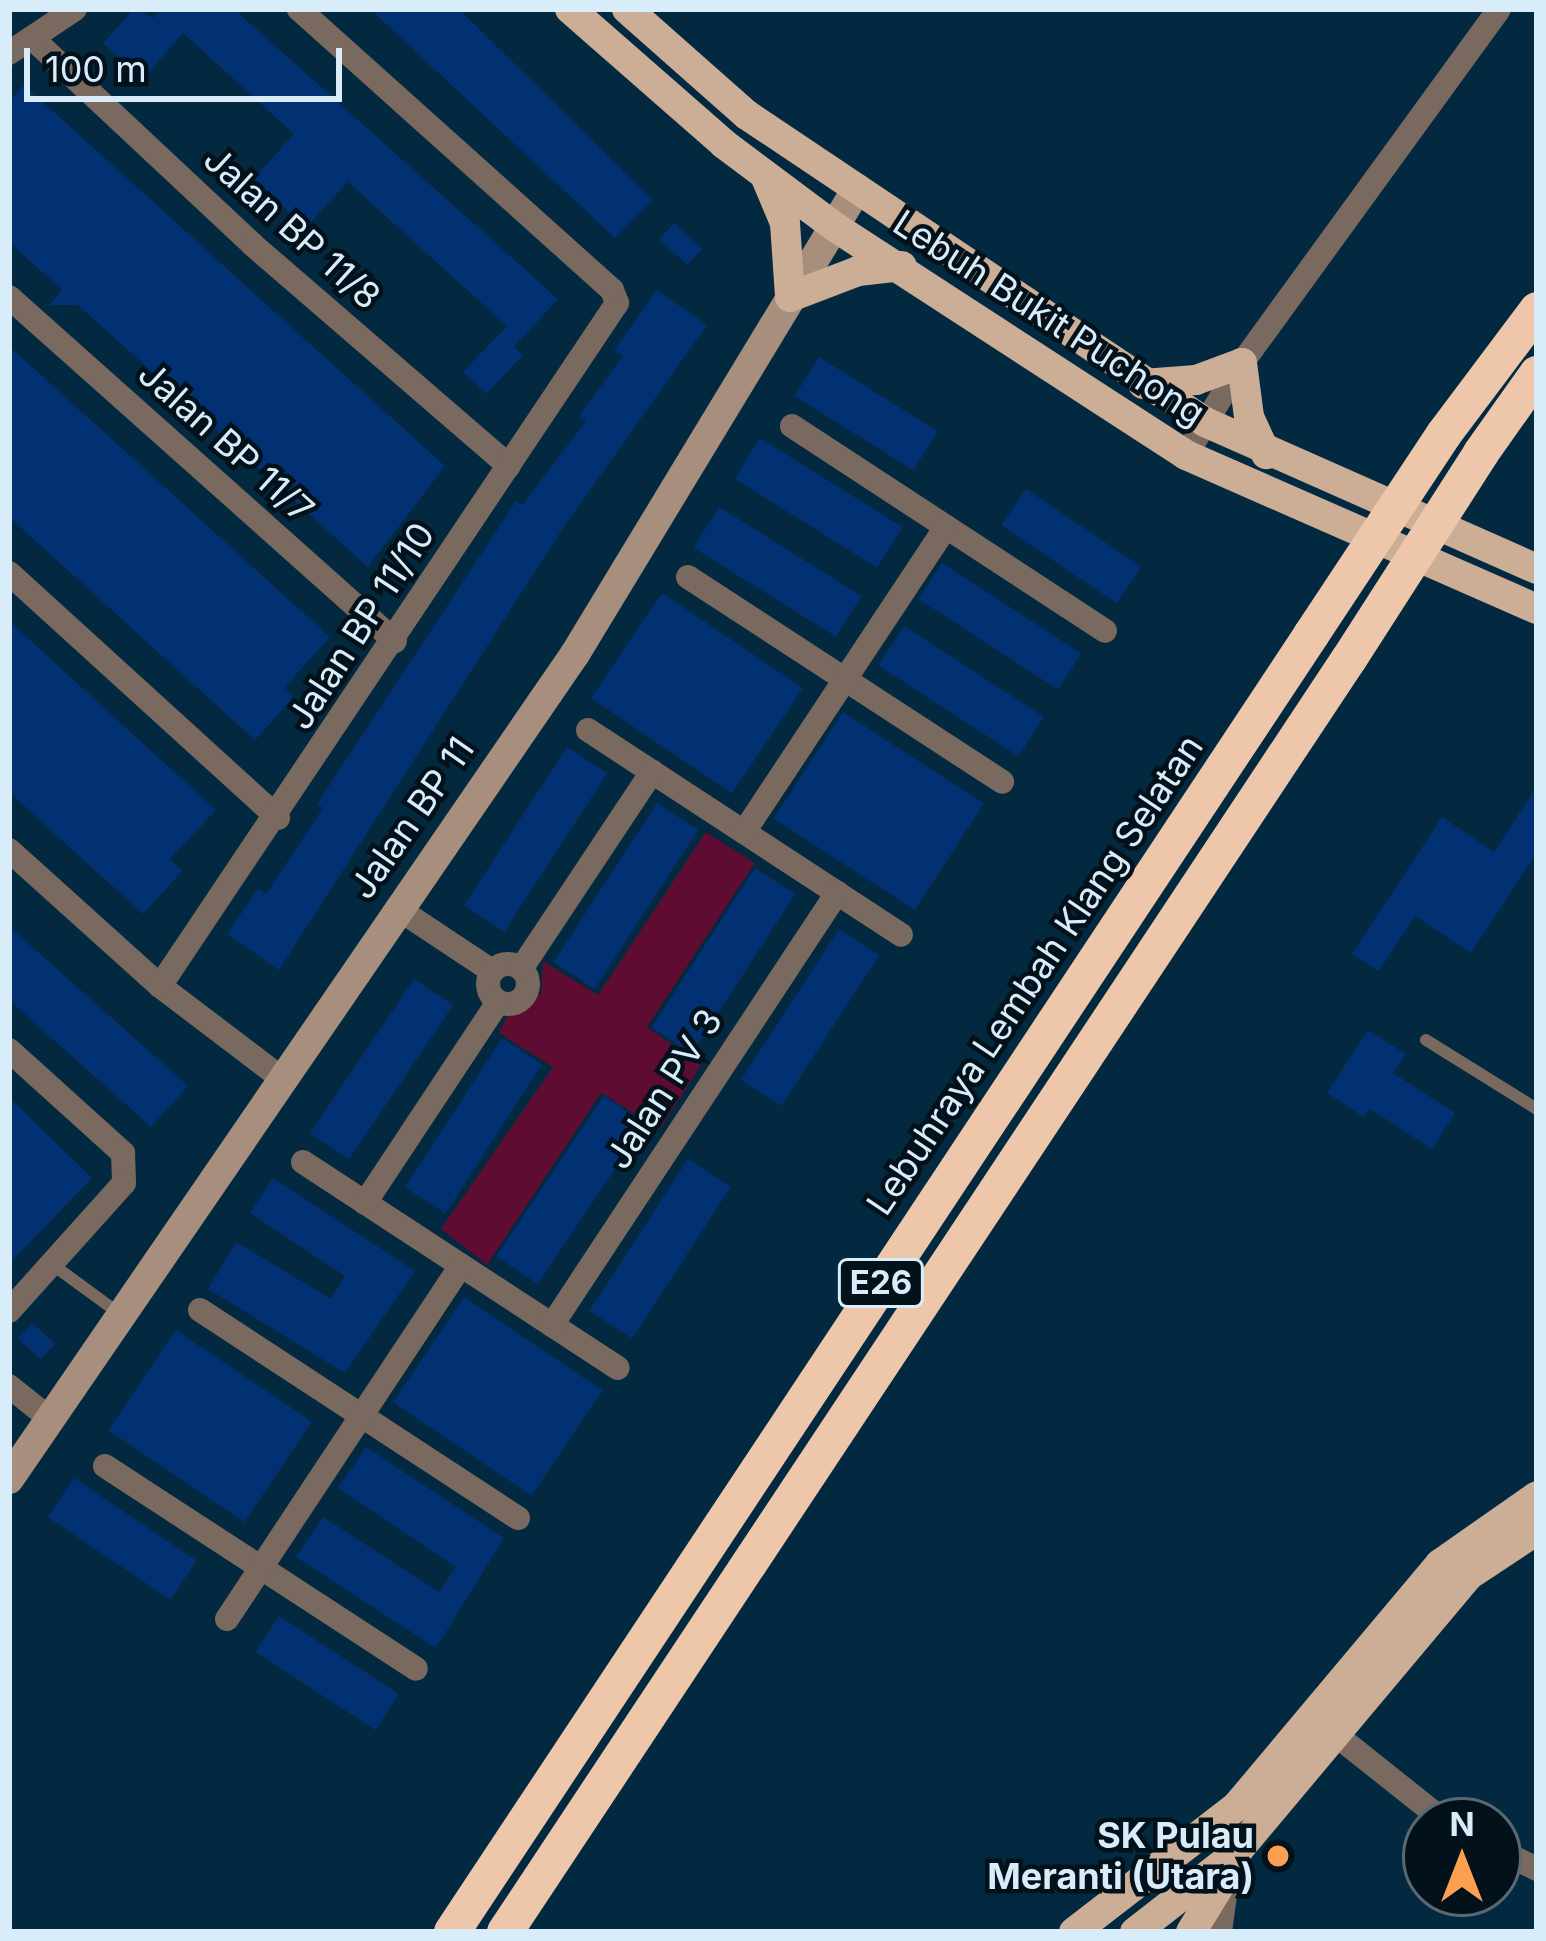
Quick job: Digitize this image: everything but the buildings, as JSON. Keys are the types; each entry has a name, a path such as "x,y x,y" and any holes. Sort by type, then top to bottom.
{"highway":[{"name":"Lebuhraya Lembah Klang Selatan","path":"452,1932 1444,434 1537,310"},
{"name":"E26","path":"505,1932 1349,659 1480,453 1537,374"}],"main road":[{"name":"Lebuh Bukit Puchong","path":"570,9 835,227 902,266 1186,455 1537,609"},
{"name":"Lebuh Bukit Puchong","path":"627,9 746,115 1204,422 1266,454 1537,569"},
{"path":"762,171 785,223 790,297 858,272 902,266"},
{"path":"1143,384 1196,380 1242,363 1249,417 1266,454"},
{"path":"1125,1924 1237,1806 1408,1598 1533,1496"},
{"path":"1191,1932 1231,1864 1469,1575 1537,1530"},
{"path":"1074,1932 1125,1924 1231,1864"}],"street":[{"path":"9,53 75,9"},
{"name":"Jalan BP 11/10","path":"160,986 278,818 616,304 612,290 299,9"},
{"path":"1186,455 1242,363 1499,9"},
{"name":"Jalan BP 11/8","path":"32,38 253,245 509,466"},
{"name":"Jalan BP 11","path":"15,1458 49,1418 280,1076 575,654 857,189"},
{"name":"Jalan BP 11/7","path":"9,297 395,641"},
{"path":"792,426 1105,631"},
{"path":"744,832 946,526"},
{"path":"9,573 278,818"},
{"path":"688,577 1002,782"},
{"path":"588,730 901,935"},
{"path":"521,969 652,772"},
{"path":"9,850 160,986 280,1076"},
{"name":"Jalan PV 3","path":"552,1325 837,893"},
{"path":"397,908 492,971"},
{"path":"365,1203 498,1001 523,998 528,980 521,969 503,964 492,971 488,988 498,1001"},
{"path":"9,1050 123,1153 124,1183 9,1311"},
{"path":"303,1162 618,1368"},
{"path":"227,1619 461,1266"},
{"path":"200,1310 518,1518"},
{"path":"9,1386 49,1418"},
{"path":"105,1466 416,1669"},
{"path":"1336,1735 1414,1797"},
{"path":"1220,1932 1231,1864"}],"lane":[{"path":"1426,1040 1537,1109"},
{"path":"53,1265 121,1314"}],"shaded area":[{"path":"706,832 755,863 647,1027 701,1065 660,1129 601,1093 487,1265 441,1229 553,1067 499,1033 506,1018 541,994 543,961 598,995"}],"place":[{"name":"SK Pulau Meranti (Utara)","path":"1278,1856"}]}
